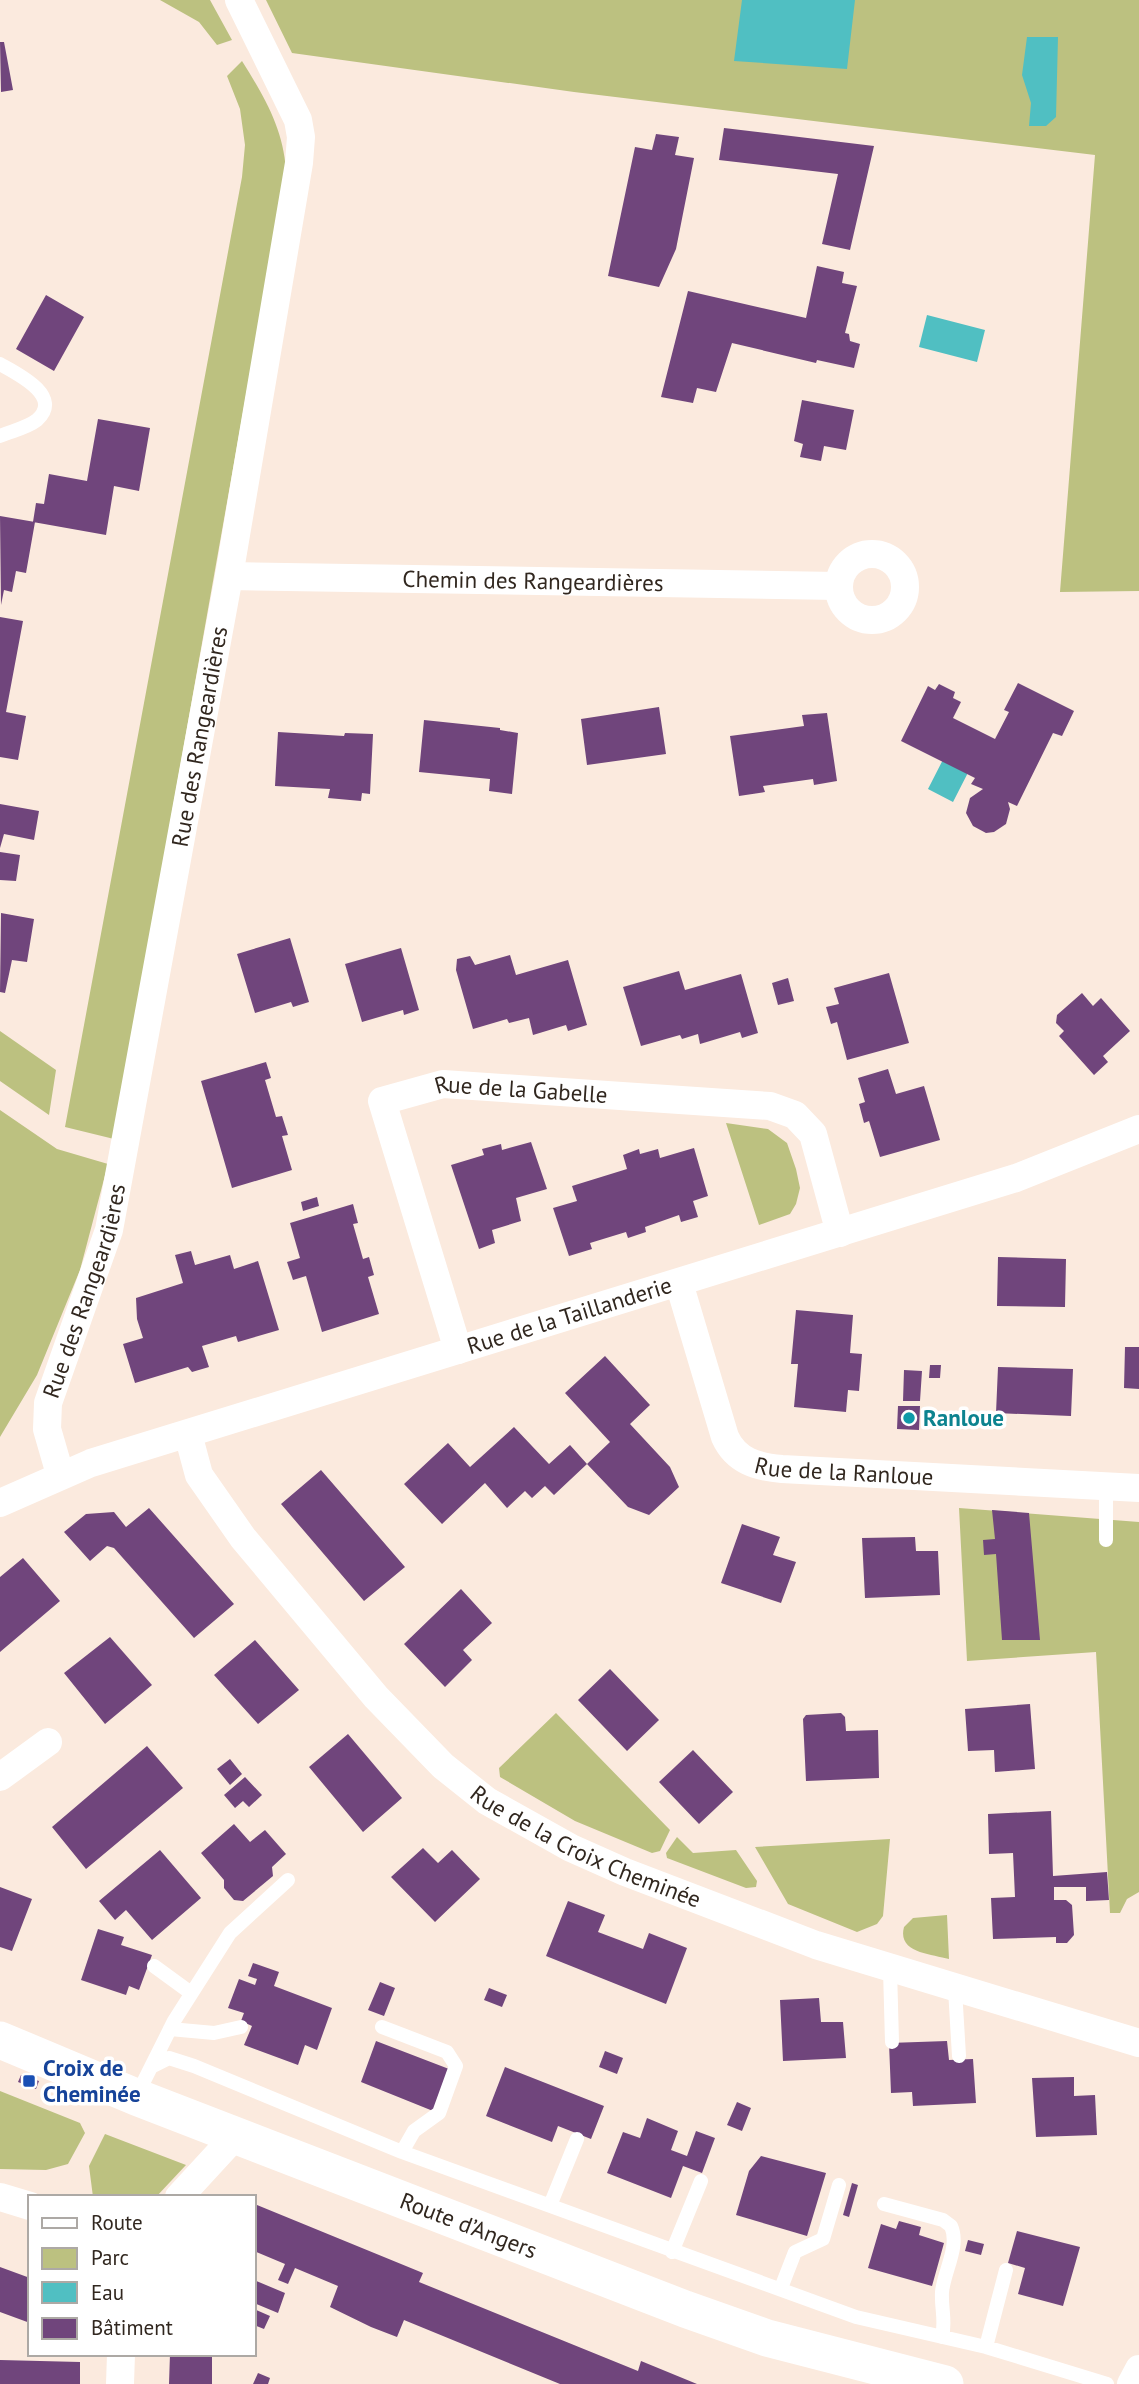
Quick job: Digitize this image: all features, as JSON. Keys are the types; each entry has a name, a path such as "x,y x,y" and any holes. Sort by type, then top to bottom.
{"street":[{"name":"Rue des Rangeardières","path":"60,1474 47,1429 48,1403 109,1230 229,576 302,137 291,102 239,0"},
{"name":"Chemin des Rangeardières","path":"229,576 838,586"},
{"name":"Rue de la Gabelle","path":"458,1350 382,1101 443,1084 769,1106 795,1115 813,1134 840,1233"},
{"name":"Rue de la Taillanderie","path":"0,1503 60,1474 1016,1178 1139,1129"},
{"name":"Rue de la Ranloue","path":"679,1283 725,1437 733,1451 745,1461 782,1469 1139,1488"},
{"name":"Rue de la Croix Cheminée","path":"188,1434 199,1475 251,1548 384,1707 443,1766 487,1801 550,1837 625,1872 816,1945 1139,2043"},
{"path":"0,1777 48,1742"},
{"name":"Route d’Angers","path":"0,2039 144,2082 237,2134 526,2249 743,2330 945,2384"},
{"path":"181,2195 237,2134"},
{"path":"0,2197 28,2205"},
{"path":"120,2384 121,2356"},
{"path":"1131,2384 1139,2369"}],"lane":[{"path":"0,364 31,381 41,393 44,402 41,415 34,422 0,436"},
{"path":"1106,1486 1106,1540"},
{"path":"144,2082 170,2029 230,1933 288,1880"},
{"path":"154,1966 191,1993"},
{"path":"890,1969 892,2042"},
{"path":"956,1989 959,2056"},
{"path":"170,2029 214,2033 241,2027"},
{"path":"382,2027 447,2052 456,2066 439,2113 414,2130 402,2151"},
{"path":"144,2082 169,2058 402,2151 551,2203 672,2252 781,2288 856,2317 986,2347 1107,2384"},
{"path":"551,2203 577,2139"},
{"path":"672,2252 701,2180"},
{"path":"781,2288 795,2252 823,2239 839,2185"},
{"path":"884,2204 943,2220 951,2226 955,2238 942,2291 946,2321 942,2337"},
{"path":"986,2347 1006,2270"}],"green space":[{"path":"160,0 210,0 232,40 217,45 199,22"},
{"path":"266,0 1139,0 1139,591 1060,592 1095,155 574,92 292,53"},
{"path":"242,61 277,126 286,170 114,1139 65,1127 242,177 245,145 240,109 227,76"},
{"path":"0,1031 56,1070 49,1115 0,1081"},
{"path":"0,1110 57,1149 108,1164 80,1270 37,1375 0,1437"},
{"path":"726,1123 768,1129 787,1143 800,1188 790,1214 759,1225"},
{"path":"959,1508 1139,1522 1139,1892 1127,1899 1120,1913 1110,1913 1096,1652 967,1661"},
{"path":"556,1713 670,1830 660,1851 652,1853 575,1821 500,1777 499,1768"},
{"path":"677,1837 693,1853 736,1850 757,1881 756,1887 746,1888 667,1858 666,1853"},
{"path":"890,1839 883,1916 877,1924 857,1932 788,1904 755,1847"},
{"path":"947,1915 949,1959 917,1951 906,1942 903,1936 904,1927 913,1918"},
{"path":"0,2091 80,2123 85,2133 68,2164 46,2170 0,2169"},
{"path":"105,2134 186,2165 158,2195 93,2195 89,2166"}],"water":[{"path":"742,0 855,0 847,69 734,61"},
{"path":"1027,37 1058,37 1056,117 1046,126 1029,126 1031,103 1022,75"},
{"path":"927,315 985,330 977,362 919,347"},
{"path":"952,742 977,755 953,802 928,789"}],"building":[{"path":"0,42 4,42 13,90 1,92"},
{"path":"724,128 874,146 850,250 822,244 838,174 719,160"},
{"path":"656,134 679,137 675,155 694,158 676,249 659,287 608,276 635,147 652,150"},
{"path":"817,266 844,272 842,283 857,286 845,333 849,334 850,341 860,344 854,368 817,360 816,363 732,343 716,392 697,388 693,403 661,397 688,291 806,318"},
{"path":"46,295 84,317 54,371 16,349"},
{"path":"802,400 854,410 846,450 824,446 821,461 800,457 803,444 794,441"},
{"path":"98,419 150,428 139,491 114,486 106,535 33,522 36,503 44,504 49,474 87,481"},
{"path":"0,516 35,522 26,573 16,571 12,592 4,590 1,605"},
{"path":"0,617 23,621 6,712 26,716 18,760 0,757"},
{"path":"1018,683 1074,711 1062,736 1053,733 1017,806 1008,802 1010,809 1006,824 994,832 986,833 973,826 966,813 970,798 983,789 971,784 975,778 901,741 928,686 935,690 939,684 955,692 953,698 961,702 953,718 995,739 1009,712 1004,710"},
{"path":"659,707 666,754 587,765 581,719"},
{"path":"827,713 837,781 814,785 813,779 763,786 765,792 739,796 730,736 804,726 802,715"},
{"path":"424,720 500,728 518,733 512,794 489,791 490,779 419,772"},
{"path":"278,732 344,736 345,733 373,734 370,794 362,793 361,801 328,798 330,789 275,786"},
{"path":"0,804 39,811 34,840 4,834 0,848"},
{"path":"0,852 20,855 16,881 0,880"},
{"path":"1,913 34,919 27,962 12,960 5,993 0,992"},
{"path":"290,938 309,1002 293,1007 291,1002 255,1013 237,954"},
{"path":"401,948 419,1010 404,1015 403,1010 362,1022 345,964"},
{"path":"510,955 516,975 568,960 587,1025 568,1031 566,1025 533,1035 529,1018 509,1023 507,1019 473,1029 456,970 457,959 470,956 475,965"},
{"path":"679,971 685,990 741,974 758,1033 742,1038 740,1032 700,1044 698,1034 682,1039 680,1035 641,1046 623,987"},
{"path":"889,973 909,1043 847,1060 837,1022 831,1024 826,1007 839,1004 834,988"},
{"path":"788,978 794,1001 778,1005 772,983"},
{"path":"1082,993 1093,1006 1101,998 1130,1031 1103,1056 1108,1062 1094,1075 1059,1036 1064,1031 1056,1023 1057,1015"},
{"path":"266,1062 271,1078 265,1080 276,1117 282,1116 288,1135 282,1136 292,1170 232,1188 201,1081"},
{"path":"888,1069 896,1094 924,1086 940,1140 880,1157 869,1121 864,1123 859,1104 865,1102 858,1078"},
{"path":"531,1142 547,1189 516,1198 521,1221 492,1230 495,1243 479,1249 451,1165 484,1155 482,1149 501,1144 502,1150"},
{"path":"694,1148 708,1196 693,1201 698,1217 681,1222 679,1215 645,1227 646,1232 628,1238 626,1232 590,1243 592,1249 569,1256 553,1208 577,1201 572,1186 627,1169 623,1155 639,1149 640,1154 658,1149 660,1158"},
{"path":"317,1197 319,1206 303,1211 301,1202"},
{"path":"353,1204 358,1223 353,1224 363,1259 369,1257 374,1275 368,1277 379,1314 322,1332 306,1276 293,1280 287,1262 300,1258 290,1223"},
{"path":"191,1251 195,1265 230,1255 234,1269 258,1261 279,1330 238,1342 236,1336 202,1346 209,1367 192,1372 188,1367 135,1383 123,1344 143,1338 137,1319 136,1298 183,1283 175,1255"},
{"path":"998,1257 1066,1259 1065,1307 997,1306"},
{"path":"796,1310 853,1315 850,1353 862,1354 859,1391 848,1390 846,1412 794,1407 798,1364 791,1364"},
{"path":"1125,1347 1139,1347 1139,1389 1124,1388"},
{"path":"605,1356 650,1405 630,1424 670,1467 679,1487 649,1515 628,1507 587,1464 610,1442 565,1393"},
{"path":"930,1365 941,1365 940,1378 929,1378"},
{"path":"998,1367 1073,1369 1071,1416 996,1413"},
{"path":"904,1370 922,1371 920,1401 903,1401"},
{"name":"Ranloue","path":"898,1406 920,1406 919,1430 897,1429"},
{"path":"514,1427 549,1464 570,1445 587,1464 554,1495 545,1486 532,1498 525,1491 507,1508 485,1483 442,1524 404,1484 448,1443 470,1467"},
{"path":"321,1470 405,1567 364,1601 281,1504"},
{"path":"149,1508 234,1604 194,1638 114,1548 107,1546 90,1561 64,1532 86,1514 114,1512 126,1527"},
{"path":"992,1510 1029,1513 1040,1640 1002,1640 996,1554 984,1555 983,1540 995,1539"},
{"path":"742,1524 780,1537 773,1555 796,1562 781,1603 721,1583"},
{"path":"915,1537 916,1551 938,1551 940,1595 865,1598 862,1538"},
{"path":"23,1558 60,1601 0,1652 0,1577"},
{"path":"461,1589 492,1623 463,1650 472,1660 445,1687 404,1644"},
{"path":"110,1637 152,1685 105,1724 64,1673"},
{"path":"255,1640 299,1690 258,1724 214,1675"},
{"path":"610,1669 659,1720 627,1751 578,1700"},
{"path":"1030,1704 1035,1769 995,1772 994,1750 968,1751 965,1709"},
{"path":"841,1713 845,1717 846,1731 878,1730 879,1778 806,1781 803,1719 806,1715"},
{"path":"348,1734 402,1798 363,1832 309,1767"},
{"path":"147,1746 183,1788 86,1869 52,1827"},
{"path":"693,1750 733,1792 699,1824 659,1782"},
{"path":"230,1759 242,1774 230,1785 217,1769"},
{"path":"245,1777 262,1795 249,1807 243,1801 235,1808 224,1795"},
{"path":"1051,1811 1053,1876 1107,1872 1109,1900 1086,1901 1086,1887 1054,1887 1054,1900 1066,1900 1072,1905 1074,1935 1067,1943 1056,1943 1056,1937 993,1939 991,1898 1015,1897 1013,1853 989,1854 988,1814"},
{"path":"234,1824 250,1842 265,1830 286,1854 272,1867 273,1876 243,1901 234,1900 224,1888 224,1880 201,1853"},
{"path":"423,1848 438,1863 452,1850 480,1879 435,1922 391,1877"},
{"path":"160,1850 201,1898 152,1940 126,1910 115,1920 99,1901"},
{"path":"0,1887 32,1899 12,1951 0,1947"},
{"path":"568,1901 605,1915 598,1932 643,1949 649,1933 687,1948 666,2004 546,1956"},
{"path":"98,1929 124,1937 121,1945 152,1955 139,1990 129,1986 126,1995 81,1980"},
{"path":"253,1963 279,1972 274,1986 332,2008 317,2050 305,2045 298,2065 244,2045 252,2026 241,2021 244,2013 228,2008 239,1979 255,1985 257,1979 248,1976"},
{"path":"380,1982 395,1988 384,2016 368,2010"},
{"path":"489,1988 507,1995 502,2007 484,2000"},
{"path":"819,1998 821,2022 843,2022 846,2058 783,2061 780,2000"},
{"path":"376,2041 449,2069 433,2111 361,2082"},
{"path":"947,2041 949,2060 973,2059 976,2103 913,2106 912,2092 891,2093 889,2043"},
{"path":"605,2051 623,2058 617,2074 599,2067"},
{"path":"505,2067 604,2106 591,2139 558,2126 552,2142 486,2116"},
{"path":"21,2075 39,2081 36,2089 18,2082"},
{"path":"1074,2077 1074,2096 1095,2095 1097,2135 1036,2137 1032,2078"},
{"path":"737,2102 751,2108 742,2131 727,2125"},
{"path":"647,2118 678,2131 671,2150 687,2156 696,2131 715,2138 702,2173 683,2166 671,2198 607,2173 623,2132 640,2138"},
{"path":"761,2156 826,2173 807,2236 736,2215 749,2171"},
{"path":"852,2183 858,2185 849,2217 843,2215"},
{"path":"257,2205 423,2273 419,2282 638,2371 641,2361 697,2384 560,2384 404,2320 397,2337 371,2327 330,2307 338,2286 295,2268 288,2284 278,2280 285,2264 256,2252"},
{"path":"899,2221 921,2227 919,2235 944,2243 932,2286 868,2268 881,2224 896,2229"},
{"path":"1017,2231 1080,2247 1063,2306 1018,2294 1025,2268 1008,2263"},
{"path":"968,2240 984,2244 981,2255 965,2251"},
{"path":"0,2267 28,2277 28,2322 0,2312"},
{"path":"256,2281 285,2293 278,2313 256,2304"},
{"path":"256,2310 270,2316 264,2329 256,2326"},
{"path":"170,2356 212,2356 212,2384 169,2384"},
{"path":"0,2360 80,2362 80,2384 0,2384"},
{"path":"258,2373 270,2378 268,2384 253,2384"}],"place":[{"name":"Ranloue","path":"909,1418"},
{"name":"Croix de Cheminée","path":"29,2081"}]}
